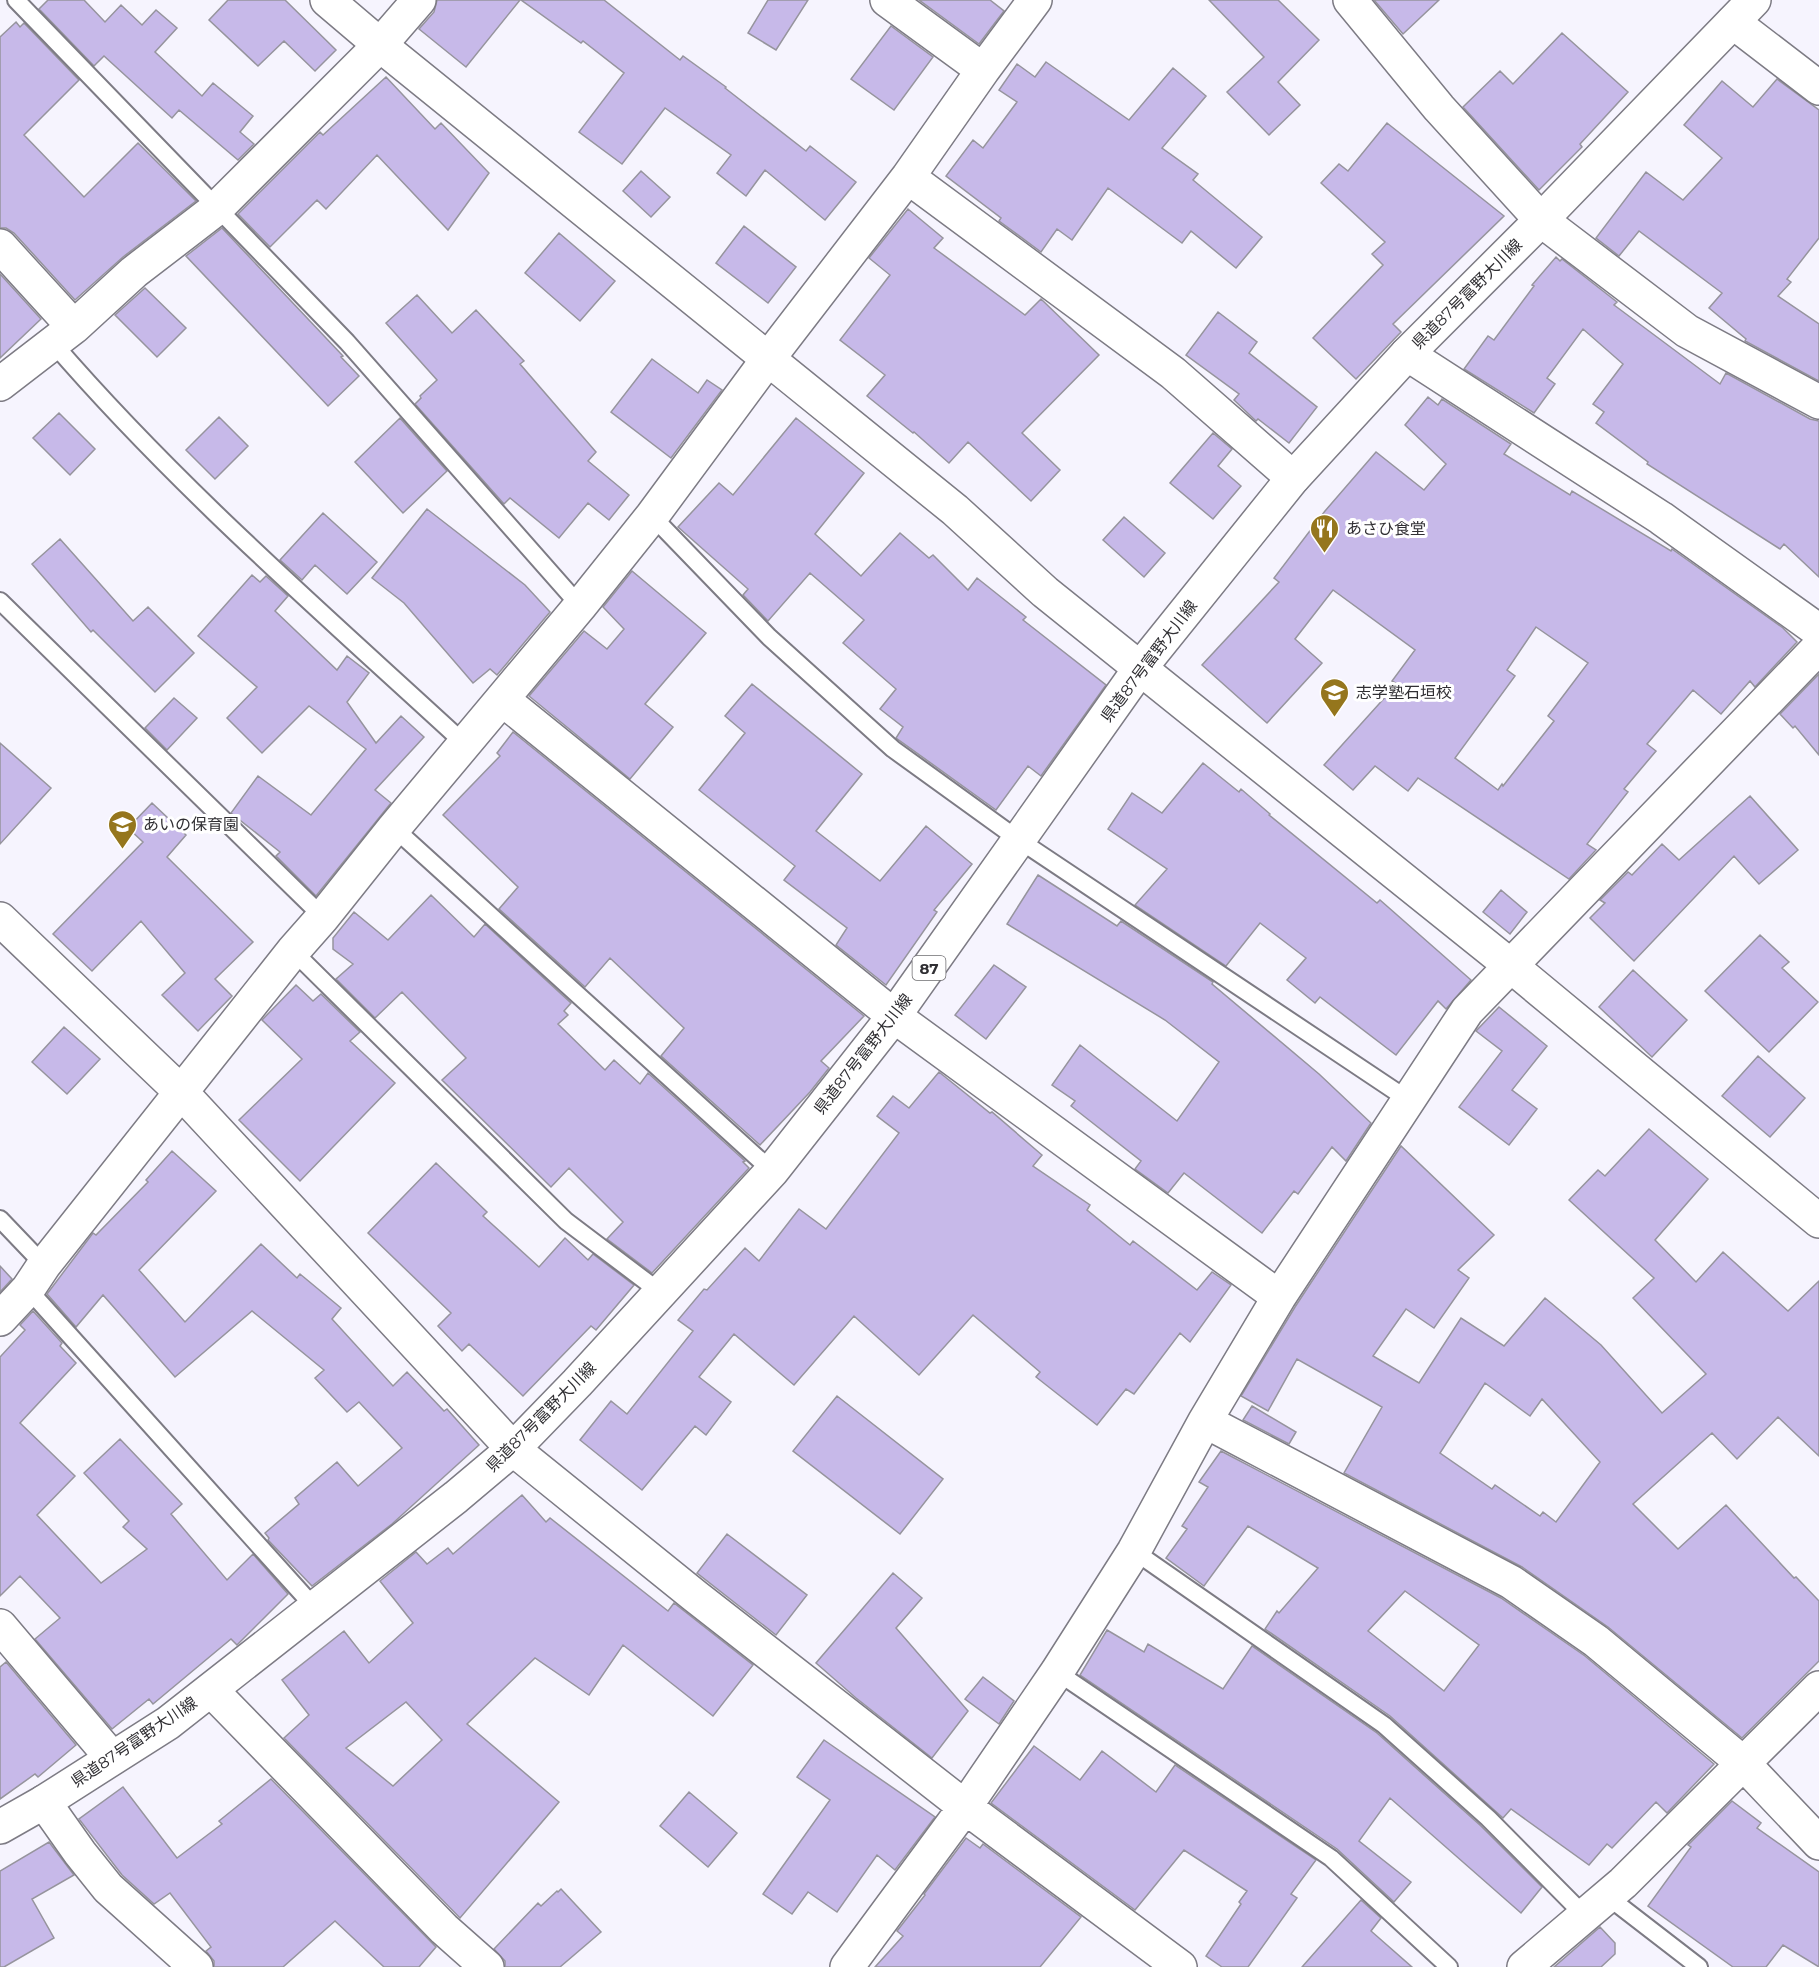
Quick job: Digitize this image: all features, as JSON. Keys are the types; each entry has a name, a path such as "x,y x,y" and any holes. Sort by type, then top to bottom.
{"street":[{"path":"327,0 955,510 1045,592 1511,966 1819,1221"},
{"path":"0,384 64,335 134,272 216,209 380,45 419,0"},
{"path":"886,0 982,70"},
{"path":"0,1319 36,1277 293,951 652,516 768,359 908,177 982,70 1035,0"},
{"path":"1350,0 1439,108 1541,220 1687,330 1819,402"},
{"path":"1743,11 1819,88"},
{"name":"県道87号富野大川線","path":"0,1827 44,1802 168,1723 211,1690 456,1497 513,1449 577,1383 772,1171 894,1016 1141,667 1293,478 1407,354 1541,220 1743,11"},
{"path":"908,177 1173,373 1293,478"},
{"path":"0,246 64,335"},
{"path":"1407,354 1661,518 1819,631"},
{"path":"847,1967 965,1807 1057,1672 1134,1551 1205,1421 1279,1297 1410,1101 1467,1011 1819,647"},
{"path":"502,699 894,1016 1279,1297"},
{"path":"0,919 181,1092 513,1449 695,1596 965,1807 1180,1967"},
{"path":"1205,1421 1511,1582 1596,1641 1743,1763 1819,1843"},
{"path":"0,1626 112,1758"},
{"path":"1524,1967 1623,1883 1819,1688"},
{"path":"211,1690 444,1929 487,1967"},
{"path":"44,1802 108,1888 196,1967"}],"lane":[{"path":"16,0 347,342 580,606"},
{"path":"64,335 84,379 199,499 465,744"},
{"path":"652,516 769,637 893,749 1019,840 1410,1101"},
{"path":"0,601 323,917"},
{"path":"394,828 772,1171"},
{"path":"293,951 566,1221 660,1292"},
{"path":"0,1219 36,1277 315,1608"},
{"path":"1134,1551 1384,1725 1488,1818 1596,1906 1699,1967"},
{"path":"1057,1672 1332,1858 1449,1967"}],"building":[{"path":"48,0 84,0 105,22 121,5 142,25 156,10 177,28 155,52 202,96 213,83 253,116 240,132 254,144 238,160 179,110 172,118 104,56 94,66 39,9"},
{"path":"228,0 285,0 336,50 315,71 284,41 258,66 209,20"},
{"path":"437,0 520,0 466,67 419,29 434,12"},
{"path":"521,0 604,0 680,60 683,56 726,87 806,151 810,146 856,182 825,220 765,170 746,196 717,173 731,155 665,108 622,164 579,132 624,73 583,41 581,43"},
{"path":"768,0 808,0 776,50 748,33"},
{"path":"919,0 990,0 1004,11 979,44"},
{"path":"1209,0 1278,0 1319,40 1278,82 1300,105 1269,135 1227,92 1264,57"},
{"path":"1374,0 1439,0 1403,34"},
{"path":"16,22 20,27 24,23 79,80 24,135 84,197 138,143 196,201 123,257 75,300 14,233 6,228 0,228 0,37"},
{"path":"891,26 933,57 894,110 851,79"},
{"path":"1562,33 1628,92 1580,144 1582,147 1539,190 1463,107 1500,71 1513,84"},
{"path":"1046,62 1129,120 1173,68 1206,96 1162,148 1198,174 1193,180 1262,237 1236,268 1191,231 1182,243 1108,188 1072,240 1057,229 1041,252 999,221 1001,218 946,176 973,140 983,148 1017,102 999,90 1017,64 1035,77"},
{"path":"386,77 435,129 441,123 489,173 448,230 377,155 326,209 317,200 270,247 238,214 320,132 323,135"},
{"path":"1777,79 1819,110 1819,238 1787,279 1791,282 1778,296 1819,324 1819,381 1745,341 1746,339 1709,308 1722,293 1639,231 1619,256 1596,238 1646,172 1683,200 1722,158 1684,125 1722,81 1753,107"},
{"path":"1387,123 1504,216 1393,324 1401,332 1356,379 1313,338 1383,265 1372,254 1385,242 1321,183 1339,164 1348,171"},
{"path":"641,171 670,197 651,217 623,191"},
{"path":"908,209 943,238 934,248 1025,315 1041,299 1099,355 1022,433 1060,470 1031,501 968,442 949,463 914,432 867,396 885,375 840,340 890,275 869,258"},
{"path":"744,226 796,267 768,303 716,263"},
{"path":"222,228 343,356 341,357 359,376 328,406 186,256"},
{"path":"559,233 615,281 580,321 525,273"},
{"path":"1556,257 1560,261 1562,259 1617,302 1614,305 1720,384 1726,373 1810,419 1819,421 1819,577 1784,544 1780,549 1647,464 1648,462 1596,423 1604,412 1593,404 1623,364 1583,329 1547,378 1555,384 1534,413 1464,369 1488,336 1494,340 1534,286 1532,285"},
{"path":"0,274 41,319 0,358"},
{"path":"145,288 186,328 157,357 115,315"},
{"path":"417,295 452,333 476,310 524,361 520,364 596,452 588,461 629,495 609,520 588,503 559,538 510,498 504,504 415,404 437,380 386,323"},
{"path":"1218,312 1257,342 1249,353 1317,407 1289,443 1258,419 1256,421 1234,400 1239,394 1186,355"},
{"path":"652,359 698,393 707,380 722,390 671,458 611,412"},
{"path":"1428,397 1438,405 1442,399 1511,444 1504,454 1570,495 1572,491 1671,551 1672,549 1783,628 1797,642 1755,687 1750,681 1721,714 1693,690 1647,744 1656,751 1624,789 1628,792 1587,844 1596,850 1569,879 1418,778 1408,791 1375,766 1353,790 1324,765 1397,684 1392,681 1415,650 1333,590 1295,639 1322,663 1267,723 1202,665 1279,582 1274,578 1325,511 1376,452 1424,490 1446,464 1405,425","holes":["1536,627 1588,663 1548,716 1554,721 1498,790 1455,758 1515,676 1507,670"]},
{"path":"59,413 95,449 70,475 33,438"},
{"path":"219,417 248,446 215,479 186,450"},
{"path":"400,418 447,471 403,513 355,462"},
{"path":"796,418 864,473 815,534 861,576 900,533 929,558 933,555 968,590 977,578 1026,617 1023,620 1106,685 1041,776 1028,766 996,810 896,738 903,727 880,709 896,689 843,643 864,620 810,573 768,621 743,595 748,589 678,527 719,483 733,495"},
{"path":"1213,433 1232,449 1218,466 1241,486 1213,519 1170,483"},
{"path":"427,509 525,585 550,612 497,675 490,669 473,683 404,603 372,578"},
{"path":"323,513 377,562 347,594 315,565 302,580 280,560"},
{"path":"1124,517 1165,553 1144,577 1103,540"},
{"path":"60,539 133,621 148,607 194,653 155,692 93,630 91,632 32,564"},
{"path":"632,571 706,633 645,704 673,727 630,779 529,696 584,631 607,649 624,629 603,607"},
{"path":"252,575 260,582 266,576 288,596 275,611 337,670 347,656 369,673 347,702 376,743 401,716 424,737 375,790 391,803 316,896 276,856 280,852 231,813 258,776 311,815 366,749 309,706 262,753 227,718 257,687 198,636"},
{"path":"1819,674 1819,755 1795,726 1793,728 1780,714"},
{"path":"752,684 862,774 816,831 880,881 926,826 972,864 934,910 937,912 886,985 836,945 847,928 784,880 795,866 699,790 745,733 725,716"},
{"path":"174,698 197,718 167,750 145,728"},
{"path":"513,732 864,1016 821,1061 829,1068 810,1092 760,1145 661,1056 684,1028 610,958 585,987 499,909 518,887 443,815 500,756 497,753"},
{"path":"0,743 51,788 0,844"},
{"path":"1203,763 1239,792 1241,789 1269,815 1377,903 1380,900 1471,980 1446,1009 1438,1001 1396,1055 1320,997 1315,1003 1287,980 1306,958 1260,923 1226,966 1135,905 1167,869 1108,829 1132,793 1162,813"},
{"path":"1750,796 1798,850 1759,884 1734,856 1634,961 1590,918 1605,903 1600,900 1628,872 1632,875 1662,844 1679,860"},
{"path":"152,803 186,835 167,857 253,942 215,979 232,996 198,1031 162,995 185,973 141,921 92,971 53,934 143,842 128,828"},
{"path":"1038,875 1117,926 1121,921 1213,982 1212,984 1319,1074 1371,1123 1346,1161 1332,1147 1298,1194 1294,1191 1262,1233 1184,1173 1168,1193 1135,1169 1141,1161 1071,1106 1075,1101 1052,1085 1080,1045 1177,1121 1219,1062 1165,1020 1007,924"},
{"path":"1501,890 1527,912 1510,934 1483,912"},
{"path":"431,895 474,937 485,924 571,1003 564,1011 568,1015 558,1024 605,1070 614,1060 640,1084 648,1073 745,1161 743,1162 749,1168 652,1273 607,1239 623,1222 569,1168 551,1187 442,1080 466,1058 402,992 375,1018 336,979 353,964 333,949 333,938 354,912 388,940"},
{"path":"1760,935 1789,962 1782,968 1818,1002 1769,1052 1705,991"},
{"path":"994,965 1026,987 986,1039 955,1015"},
{"path":"1633,970 1687,1020 1652,1057 1599,1007"},
{"path":"296,985 313,1001 321,994 360,1032 350,1041 395,1083 300,1181 239,1120 302,1059 262,1020"},
{"path":"1499,1007 1547,1046 1512,1090 1537,1109 1509,1145 1459,1107 1502,1051 1476,1031"},
{"path":"64,1027 100,1059 67,1094 32,1062"},
{"path":"1758,1056 1805,1098 1770,1137 1722,1096"},
{"path":"939,1072 990,1113 992,1112 1042,1155 1033,1166 1090,1205 1087,1210 1130,1245 1133,1241 1197,1290 1212,1272 1231,1285 1190,1342 1180,1333 1134,1394 1126,1389 1097,1425 1036,1377 1040,1372 973,1315 919,1375 854,1316 794,1385 734,1334 699,1377 731,1402 706,1435 695,1426 642,1490 580,1440 611,1401 627,1414 693,1331 678,1320 704,1289 707,1290 745,1248 759,1261 799,1209 826,1229 899,1133 877,1116 893,1096 909,1108"},
{"path":"1649,1129 1708,1179 1655,1240 1696,1282 1723,1252 1788,1311 1819,1281 1819,1456 1778,1417 1737,1459 1712,1433 1633,1504 1678,1549 1726,1505 1794,1578 1796,1577 1819,1601 1819,1661 1742,1738 1608,1627 1522,1567 1344,1473 1382,1407 1297,1359 1268,1411 1241,1396 1295,1307 1401,1146 1494,1235 1458,1270 1469,1278 1434,1328 1406,1309 1373,1356 1419,1383 1461,1318 1504,1346 1545,1298 1601,1345 1662,1413 1706,1374 1633,1298 1654,1278 1569,1200 1598,1170 1605,1176","holes":["1485,1383 1530,1416 1542,1399 1600,1462 1556,1522 1543,1512 1540,1516 1495,1485 1492,1489 1440,1453"]},
{"path":"172,1151 216,1191 139,1270 185,1322 261,1244 297,1278 300,1274 341,1308 332,1319 393,1386 407,1372 444,1411 447,1409 479,1445 392,1524 312,1586 268,1540 265,1533 299,1504 295,1498 337,1462 358,1486 402,1448 359,1402 347,1412 315,1378 324,1370 252,1311 175,1377 103,1295 76,1327 47,1294 93,1233 96,1235 148,1182 146,1180"},
{"path":"436,1163 487,1212 483,1216 539,1267 565,1238 588,1260 593,1254 634,1285 596,1330 591,1326 523,1396 469,1344 462,1351 438,1326 451,1313 368,1233"},
{"path":"0,1266 12,1279 0,1292"},
{"path":"33,1311 62,1343 60,1346 76,1363 20,1423 75,1476 37,1515 101,1583 147,1549 123,1527 129,1521 84,1473 120,1439 182,1504 171,1514 227,1580 253,1554 288,1594 237,1645 231,1639 153,1704 149,1699 112,1729 35,1639 60,1618 20,1576 0,1596 0,1357 25,1330 20,1325"},
{"path":"837,1396 943,1479 900,1534 793,1451"},
{"path":"1252,1406 1296,1432 1289,1444 1243,1420"},
{"path":"1221,1451 1501,1598 1585,1656 1714,1764 1667,1813 1656,1802 1612,1848 1607,1844 1589,1865 1511,1809 1503,1818 1390,1716 1265,1629 1277,1611 1279,1613 1318,1568 1248,1526 1204,1586 1166,1558 1187,1529 1182,1526 1208,1487 1199,1482","holes":["1405,1591 1479,1645 1444,1691 1368,1631"]},
{"path":"522,1495 546,1522 550,1518 668,1611 674,1603 753,1665 713,1716 623,1645 589,1695 535,1658 467,1724 559,1802 460,1918 284,1738 309,1715 282,1680 344,1631 369,1663 413,1623 380,1581 416,1552 427,1564 448,1548 453,1554","holes":["406,1702 442,1740 393,1786 346,1748"]},
{"path":"727,1534 807,1595 776,1635 697,1573"},
{"path":"893,1573 922,1598 896,1628 968,1711 932,1758 816,1663"},
{"path":"1107,1630 1144,1652 1148,1644 1223,1689 1252,1646 1377,1733 1481,1826 1542,1887 1521,1913 1390,1798 1359,1841 1411,1882 1394,1902 1337,1849 1080,1675"},
{"path":"6,1662 76,1745 38,1777 35,1774 0,1799 0,1667"},
{"path":"983,1677 1014,1701 999,1724 965,1699"},
{"path":"824,1740 935,1817 895,1870 877,1855 837,1912 808,1892 792,1914 763,1894 830,1800 797,1777"},
{"path":"1034,1746 1080,1780 1102,1751 1156,1792 1175,1765 1316,1860 1291,1894 1297,1898 1248,1967 1222,1967 1206,1956 1241,1904 1239,1902 1247,1891 1184,1850 1135,1910 991,1803"},
{"path":"271,1779 436,1947 419,1967 384,1967 335,1921 283,1967 214,1967 214,1961 206,1951 211,1947 170,1893 154,1904 122,1875 79,1819 123,1787 177,1858 222,1824 219,1821"},
{"path":"689,1792 737,1833 708,1867 660,1826"},
{"path":"1732,1801 1761,1823 1757,1828 1819,1872 1819,1967 1783,1945 1766,1967 1733,1967 1648,1906 1691,1847 1688,1845"},
{"path":"966,1838 980,1848 983,1844 1081,1917 1040,1967 875,1967 903,1936 897,1931"},
{"path":"49,1842 74,1875 32,1899 54,1938 4,1967 0,1967 0,1871"},
{"path":"561,1889 601,1932 560,1967 505,1967 505,1961 494,1949 538,1903 541,1906"},
{"path":"1361,1900 1381,1918 1371,1931 1412,1967 1302,1967"},
{"path":"1600,1927 1615,1943 1615,1954 1601,1967 1554,1967"}],"place":[{"name":"あさひ食堂","path":"1325,554"},
{"name":"志学塾石垣校","path":"1335,718"},
{"name":"あいの保育園","path":"122,850"}]}
